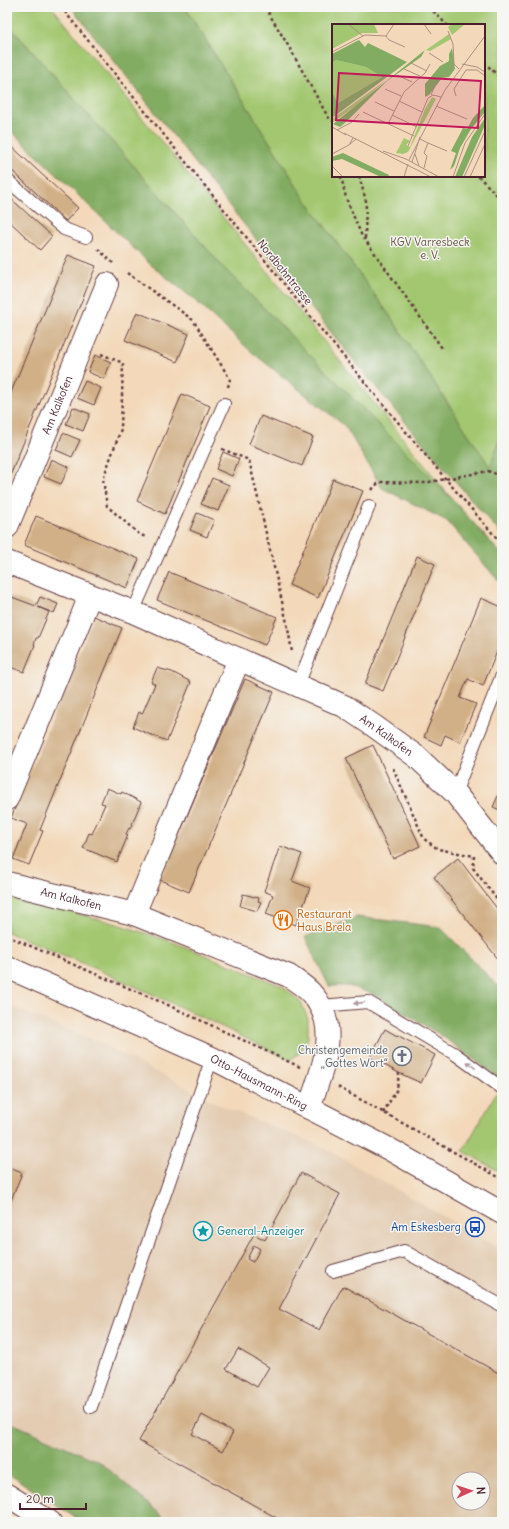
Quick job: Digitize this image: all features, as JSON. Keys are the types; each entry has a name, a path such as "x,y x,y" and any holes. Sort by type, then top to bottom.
{"main road":[{"name":"Am Kalkofen","path":"7,526 80,346 107,284"},
{"name":"Am Kalkofen","path":"7,562 133,612 344,706 417,757 455,793 502,853"},
{"path":"7,799 90,596"},
{"path":"134,914 239,659"},
{"name":"Am Kalkofen","path":"7,883 134,914 289,976 311,992 321,1006 327,1023 328,1040 327,1053 309,1108"},
{"name":"Otto-Hausmann-Ring","path":"7,967 212,1058 389,1149 502,1212"},
{"path":"7,1494 50,1522"}],"lane":[{"path":"7,180 64,229 86,237"},
{"path":"133,612 224,404"},
{"path":"298,685 369,506"},
{"path":"455,793 502,675"},
{"path":"321,1006 368,1002 456,1054 502,1088"},
{"path":"92,1407 212,1058"},
{"path":"334,1271 404,1251 502,1306"}],"path":[{"name":"Nordbahntrasse","path":"61,7 218,202 445,479 502,544"},
{"path":"265,7 290,47 328,117 332,120"},
{"path":"429,7 446,24"},
{"path":"485,63 502,80"},
{"path":"340,177 352,214 365,238 442,348"},
{"path":"359,177 366,201 365,238"},
{"path":"479,177 502,200"},
{"path":"86,237 114,264"},
{"path":"126,272 193,320 230,379 224,404"},
{"path":"80,346 123,363 121,429 103,479 107,506 140,535 164,544"},
{"path":"207,443 248,460 287,623 298,685"},
{"path":"369,506 372,490 380,482 424,483 488,471 502,476"},
{"path":"392,767 424,839 438,849 474,856"},
{"path":"478,823 473,868 502,906"},
{"path":"7,936 168,1005 240,1040 320,1076 502,1179"},
{"path":"384,1113 396,1089 399,1073"}],"shaded area":[{"path":"7,1005 100,1043 224,1107 321,1146 502,1250 502,1522 169,1522 100,1462 7,1421"}],"green space":[{"path":"7,7 52,7 453,500 223,267 7,23"},
{"path":"71,7 185,7 305,199 390,316 490,467 502,432 502,535 391,406 337,340"},
{"name":"KGV Varresbeck e. V.","path":"185,7 502,7 502,432 490,467 390,316 305,199"},
{"path":"7,23 223,267 453,500 502,555 502,585 447,521 382,488 345,426 253,353 191,297 150,264 7,127"},
{"path":"7,894 117,924 170,941 282,986 301,1002 308,1019 308,1038 302,1051 290,1060 150,993 7,932"},
{"path":"357,917 440,927 502,990 502,1080 439,1034 373,994 349,986 329,986 305,937"},
{"path":"496,1093 502,1098 502,1173 463,1151"},
{"path":"7,1421 100,1462 169,1522 82,1522 7,1473"}],"building":[{"path":"7,142 78,208 66,221 7,166"},
{"path":"7,195 52,236 40,250 7,219"},
{"path":"68,255 96,266 7,483 7,402"},
{"path":"137,312 189,334 177,362 125,340"},
{"path":"95,355 111,362 104,379 88,372"},
{"path":"85,381 101,388 94,405 77,398"},
{"path":"182,394 210,406 165,514 137,501"},
{"path":"73,407 90,414 83,431 66,424"},
{"path":"261,416 313,437 302,466 249,444"},
{"path":"63,433 80,440 72,457 56,450"},
{"path":"223,452 239,459 232,476 216,469"},
{"path":"51,459 69,467 61,484 44,477"},
{"path":"212,478 229,485 218,511 201,504"},
{"path":"333,479 363,491 318,598 289,585"},
{"path":"197,513 214,520 207,537 190,530"},
{"path":"36,516 139,559 127,588 24,545"},
{"path":"417,556 435,564 383,691 365,684"},
{"path":"169,572 277,617 265,645 157,600"},
{"path":"9,596 36,606 40,597 58,604 54,613 38,607 49,612 38,638 36,638 35,645 24,672 7,666 7,600"},
{"path":"481,598 502,607 502,639 483,686 468,679 464,688 460,698 476,704 460,742 445,735 441,745 424,737"},
{"path":"94,616 122,628 40,830 43,831 29,865 13,859 27,824 11,818"},
{"path":"157,668 172,672 191,682 167,741 133,727 139,712 142,714 155,684 151,682"},
{"path":"245,679 274,692 189,892 160,880"},
{"path":"373,745 420,846 393,859 346,758"},
{"path":"502,787 502,811 493,807"},
{"path":"107,788 121,794 122,792 141,802 130,829 129,828 126,834 128,835 117,862 83,848 89,833 92,834 105,804 101,803"},
{"path":"280,846 302,854 292,881 310,888 296,925 266,914 273,895 264,891"},
{"path":"458,858 502,915 502,964 434,877"},
{"path":"243,894 259,898 258,901 261,902 257,911 240,906"},
{"name":"Christengemeinde „Gottes Wort“","path":"385,1029 435,1055 421,1083 370,1057"},
{"path":"7,1167 22,1173 7,1210"},
{"path":"301,1173 340,1194 279,1309 319,1330 343,1286 502,1375 502,1522 284,1522 139,1441 254,1234 265,1240","holes":["254,1245 260,1249 253,1262 247,1259","238,1349 269,1367 257,1387 226,1369","202,1415 233,1432 223,1451 192,1434"]}],"place":[{"name":"Restaurant Haus Brela","path":"283,920"},
{"name":"Christengemeinde „Gottes Wort“","path":"402,1056"},
{"name":"Am Eskesberg","path":"475,1227"},
{"name":"General-Anzeiger","path":"203,1231"}]}
